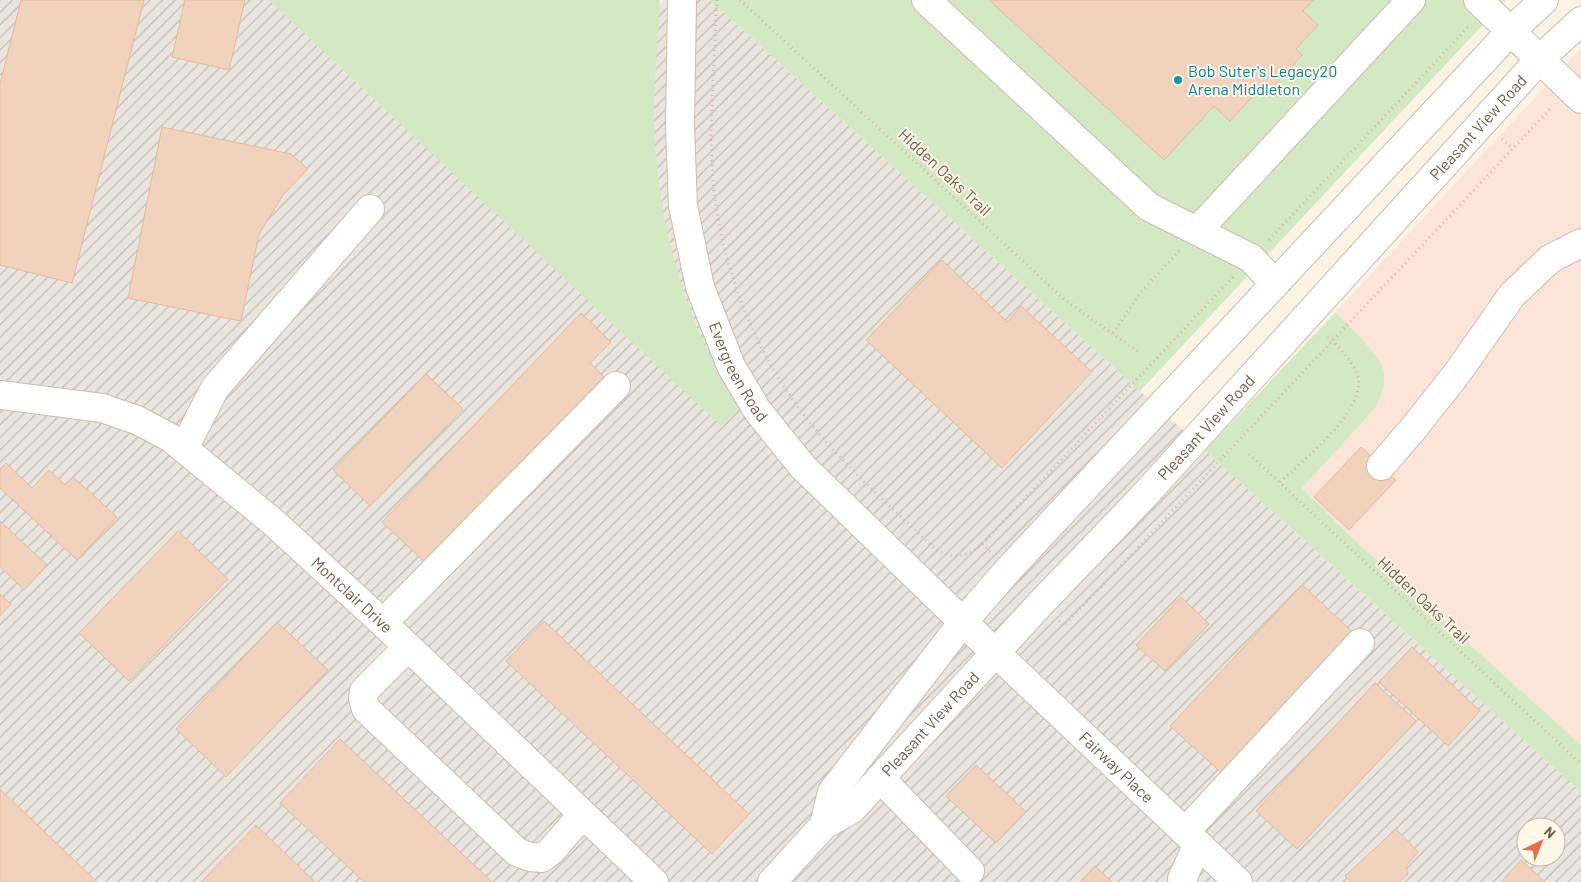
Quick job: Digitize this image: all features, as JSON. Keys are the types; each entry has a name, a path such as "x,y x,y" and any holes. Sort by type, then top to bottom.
{"street":[{"name":"Evergreen Road","path":"682,0 680,126 683,206 700,286 731,366 757,410 802,467 995,653"},
{"path":"926,0 1149,206 1251,258 1276,284"},
{"path":"1197,230 1411,0"},
{"name":"Pleasant View Road","path":"824,825 832,792 963,622 1008,570 1510,32 1544,0"},
{"path":"1482,4 1581,99"},
{"name":"Pleasant View Road","path":"772,882 824,825 852,809 1041,603 1141,500 1540,58 1581,21"},
{"path":"184,448 215,388 370,209"},
{"path":"1381,466 1458,372 1512,294 1550,259 1581,242"},
{"path":"383,623 616,386"},
{"name":"Montclair Drive","path":"0,395 102,408 137,420 184,448 273,522 383,623 654,882"},
{"path":"1183,882 1182,879 1192,838 1360,643"},
{"path":"408,647 364,691 363,699 366,709 517,852 542,858 551,851 583,814"},
{"name":"Fairway Place","path":"995,653 1238,882"},
{"path":"880,778 970,871"}],"path":[{"path":"718,0 711,112 715,195 726,254 748,318 765,353 787,390 811,424 835,451 936,550 948,555 960,556 971,553 982,544 1251,258 1482,4"},
{"name":"Hidden Oaks Trail","path":"740,0 1065,300 1140,353"},
{"path":"1113,333 1141,292 1197,230"},
{"path":"1280,482 1340,426 1358,394 1358,379 1353,366 1343,352 1307,315"},
{"name":"Hidden Oaks Trail","path":"1249,454 1581,764"}],"shaded area":[{"path":"0,0 404,0 556,136 664,0 710,0 1581,792 1581,882 0,882"},
{"path":"1581,48 1581,745 1352,538 1302,488 1376,407 1376,356 1336,312"}],"green space":[{"path":"269,0 660,0 654,106 655,146 659,186 666,225 675,264 687,301 719,374 739,409 721,426"},
{"path":"710,0 1506,0 1140,391"},
{"path":"1336,312 1362,339 1380,362 1384,374 1384,383 1376,407 1302,488 1352,538 1581,745 1581,792 1205,450"}],"building":[{"path":"21,0 144,0 72,283 0,265 0,84"},
{"path":"185,0 245,0 229,70 172,57"},
{"name":"Bob Suter's Legacy20 Arena Middleton","path":"989,0 1313,0 1303,11 1318,25 1296,49 1302,55 1269,92 1262,86 1230,121 1214,106 1164,160"},
{"path":"162,127 291,154 308,169 283,195 259,234 241,321 128,298"},
{"path":"942,260 1007,322 1021,306 1092,372 1002,468 866,340"},
{"path":"581,313 611,342 590,363 609,382 431,568 382,522"},
{"path":"426,374 463,409 370,506 333,470"},
{"path":"1361,447 1396,480 1349,530 1314,497"},
{"path":"6,463 32,488 49,470 65,485 73,477 117,517 77,560 0,488 0,469"},
{"path":"0,521 47,565 24,590 0,567"},
{"path":"178,531 228,579 129,681 79,633"},
{"path":"1302,585 1356,635 1225,776 1170,726"},
{"path":"0,594 11,604 0,616"},
{"path":"1181,597 1209,624 1165,671 1136,645"},
{"path":"544,621 749,814 712,854 506,661"},
{"path":"277,622 328,670 226,777 176,729"},
{"path":"1412,647 1480,711 1448,746 1379,682"},
{"path":"1375,683 1416,721 1297,849 1256,811"},
{"path":"340,739 492,882 364,882 280,803"},
{"path":"976,765 1026,812 996,843 946,796"},
{"path":"0,789 27,815 97,882 0,882"},
{"path":"256,825 315,882 201,882"},
{"path":"1396,829 1418,852 1406,866 1408,874 1399,882 1351,882 1345,876"},
{"path":"1095,866 1112,882 1080,882"},
{"path":"1516,866 1529,867 1545,882 1501,882"}],"place":[{"name":"Bob Suter's Legacy20 Arena Middleton","path":"1178,80"}]}
